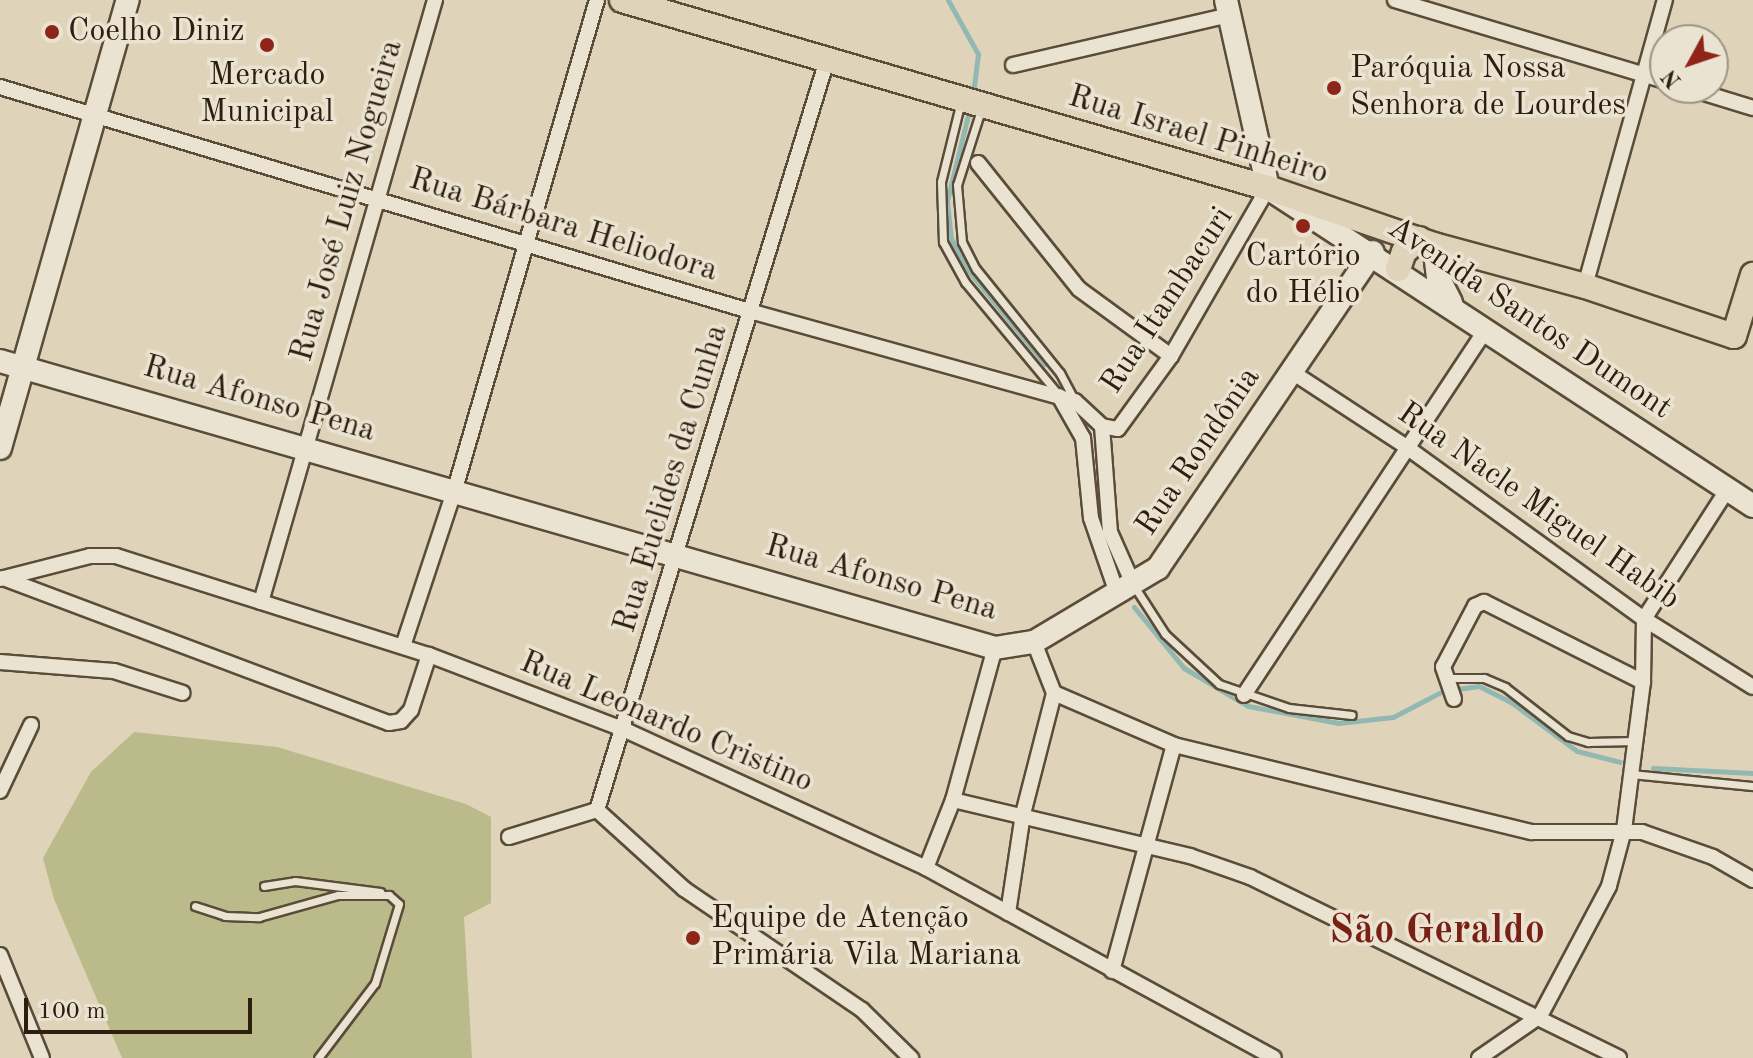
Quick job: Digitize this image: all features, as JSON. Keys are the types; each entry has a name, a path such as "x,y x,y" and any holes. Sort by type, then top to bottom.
{"main road":[{"name":"Rua Israel Pinheiro","path":"622,0 923,88 984,112 1268,188 1430,249 1585,286 1744,338"},
{"path":"1405,274 1407,248 1430,249"},
{"path":"1744,338 1753,275"}],"street":[{"path":"0,448 128,0"},
{"name":"Rua José Luiz Nogueira","path":"261,602 435,0"},
{"path":"403,646 455,489 597,0"},
{"path":"1395,0 1434,4 1649,76"},
{"path":"1585,286 1665,0"},
{"path":"1013,65 1228,7 1268,188"},
{"name":"Rua Euclides da Cunha","path":"597,810 753,312 827,60"},
{"name":"Rua Bárbara Heliodora","path":"0,87 753,312 1059,396 1075,401 1102,426"},
{"path":"1729,101 1753,108"},
{"path":"978,163 1079,289 1171,356"},
{"name":"Avenida Santos Dumont","path":"1268,188 1373,252 1753,506"},
{"name":"Rua Itambacuri","path":"1102,426 1118,429 1171,356 1268,188"},
{"path":"1405,274 1430,249 1454,307"},
{"name":"Rua Rondônia","path":"1034,642 1125,588 1163,561 1373,252"},
{"path":"1244,695 1405,446 1486,329"},
{"name":"Rua Afonso Pena","path":"0,361 678,553 995,648 1034,642 1054,693"},
{"name":"Rua Nacle Miguel Habib","path":"1292,372 1405,446 1644,619 1753,687"},
{"path":"1059,396 1083,438 1091,518 1125,588"},
{"path":"1102,426 1110,532 1125,588"},
{"path":"1479,1058 1540,1016 1597,912 1619,863 1643,682 1644,619 1727,490"},
{"name":"Rua Leonardo Cristino","path":"1,578 103,554 429,655 623,729 926,868 1274,1058"},
{"path":"1,578 389,723 401,721 411,710 429,655"},
{"path":"1454,699 1444,662 1475,606 1484,602 1643,682"},
{"path":"926,868 953,800 995,648"},
{"path":"0,662 114,671 183,693"},
{"path":"1008,913 1023,814 1054,693 1174,745 1532,832 1624,830 1666,838 1753,877"},
{"path":"0,791 31,725"},
{"path":"1112,971 1174,745"},
{"path":"953,800 1023,814 1250,877 1540,1016 1619,1058"},
{"path":"509,837 597,810 684,889 862,1010 911,1058"},
{"path":"0,955 42,1058"}],"lane":[{"path":"959,109 941,182 943,242 965,282 1059,396"},
{"path":"984,112 957,185 962,242 976,269 1060,373 1075,401"},
{"path":"1125,588 1191,662 1244,695 1289,708 1352,715"},
{"path":"1446,678 1484,678 1505,687 1568,736 1588,742 1635,741"},
{"path":"1631,774 1753,786"},
{"path":"264,886 295,881 360,886 389,895 399,904 396,927 375,983 318,1058"},
{"path":"195,906 225,916 259,917 338,895 389,895"}],"green space":[{"path":"134,732 277,747 466,804 491,817 491,903 464,917 472,1058 122,1058 54,899 43,858 91,772"}],"waterway":[{"path":"948,0 978,54 973,94"},
{"path":"970,107 947,201 951,238 967,269 1045,364"},
{"path":"1134,607 1184,668 1248,706 1338,723 1393,717 1443,691 1479,686 1511,702 1577,751 1620,762"},
{"path":"1653,768 1753,773"}],"place":[{"name":"Coelho Diniz","path":"52,32"},
{"name":"Mercado Municipal","path":"267,45"},
{"name":"Paróquia Nossa Senhora de Lourdes","path":"1334,88"},
{"name":"Cartório do Hélio","path":"1303,226"},
{"name":"Equipe de Atenção Primária Vila Mariana","path":"693,938"}],"district":[{"name":"São Geraldo","path":"1437,932"}]}
